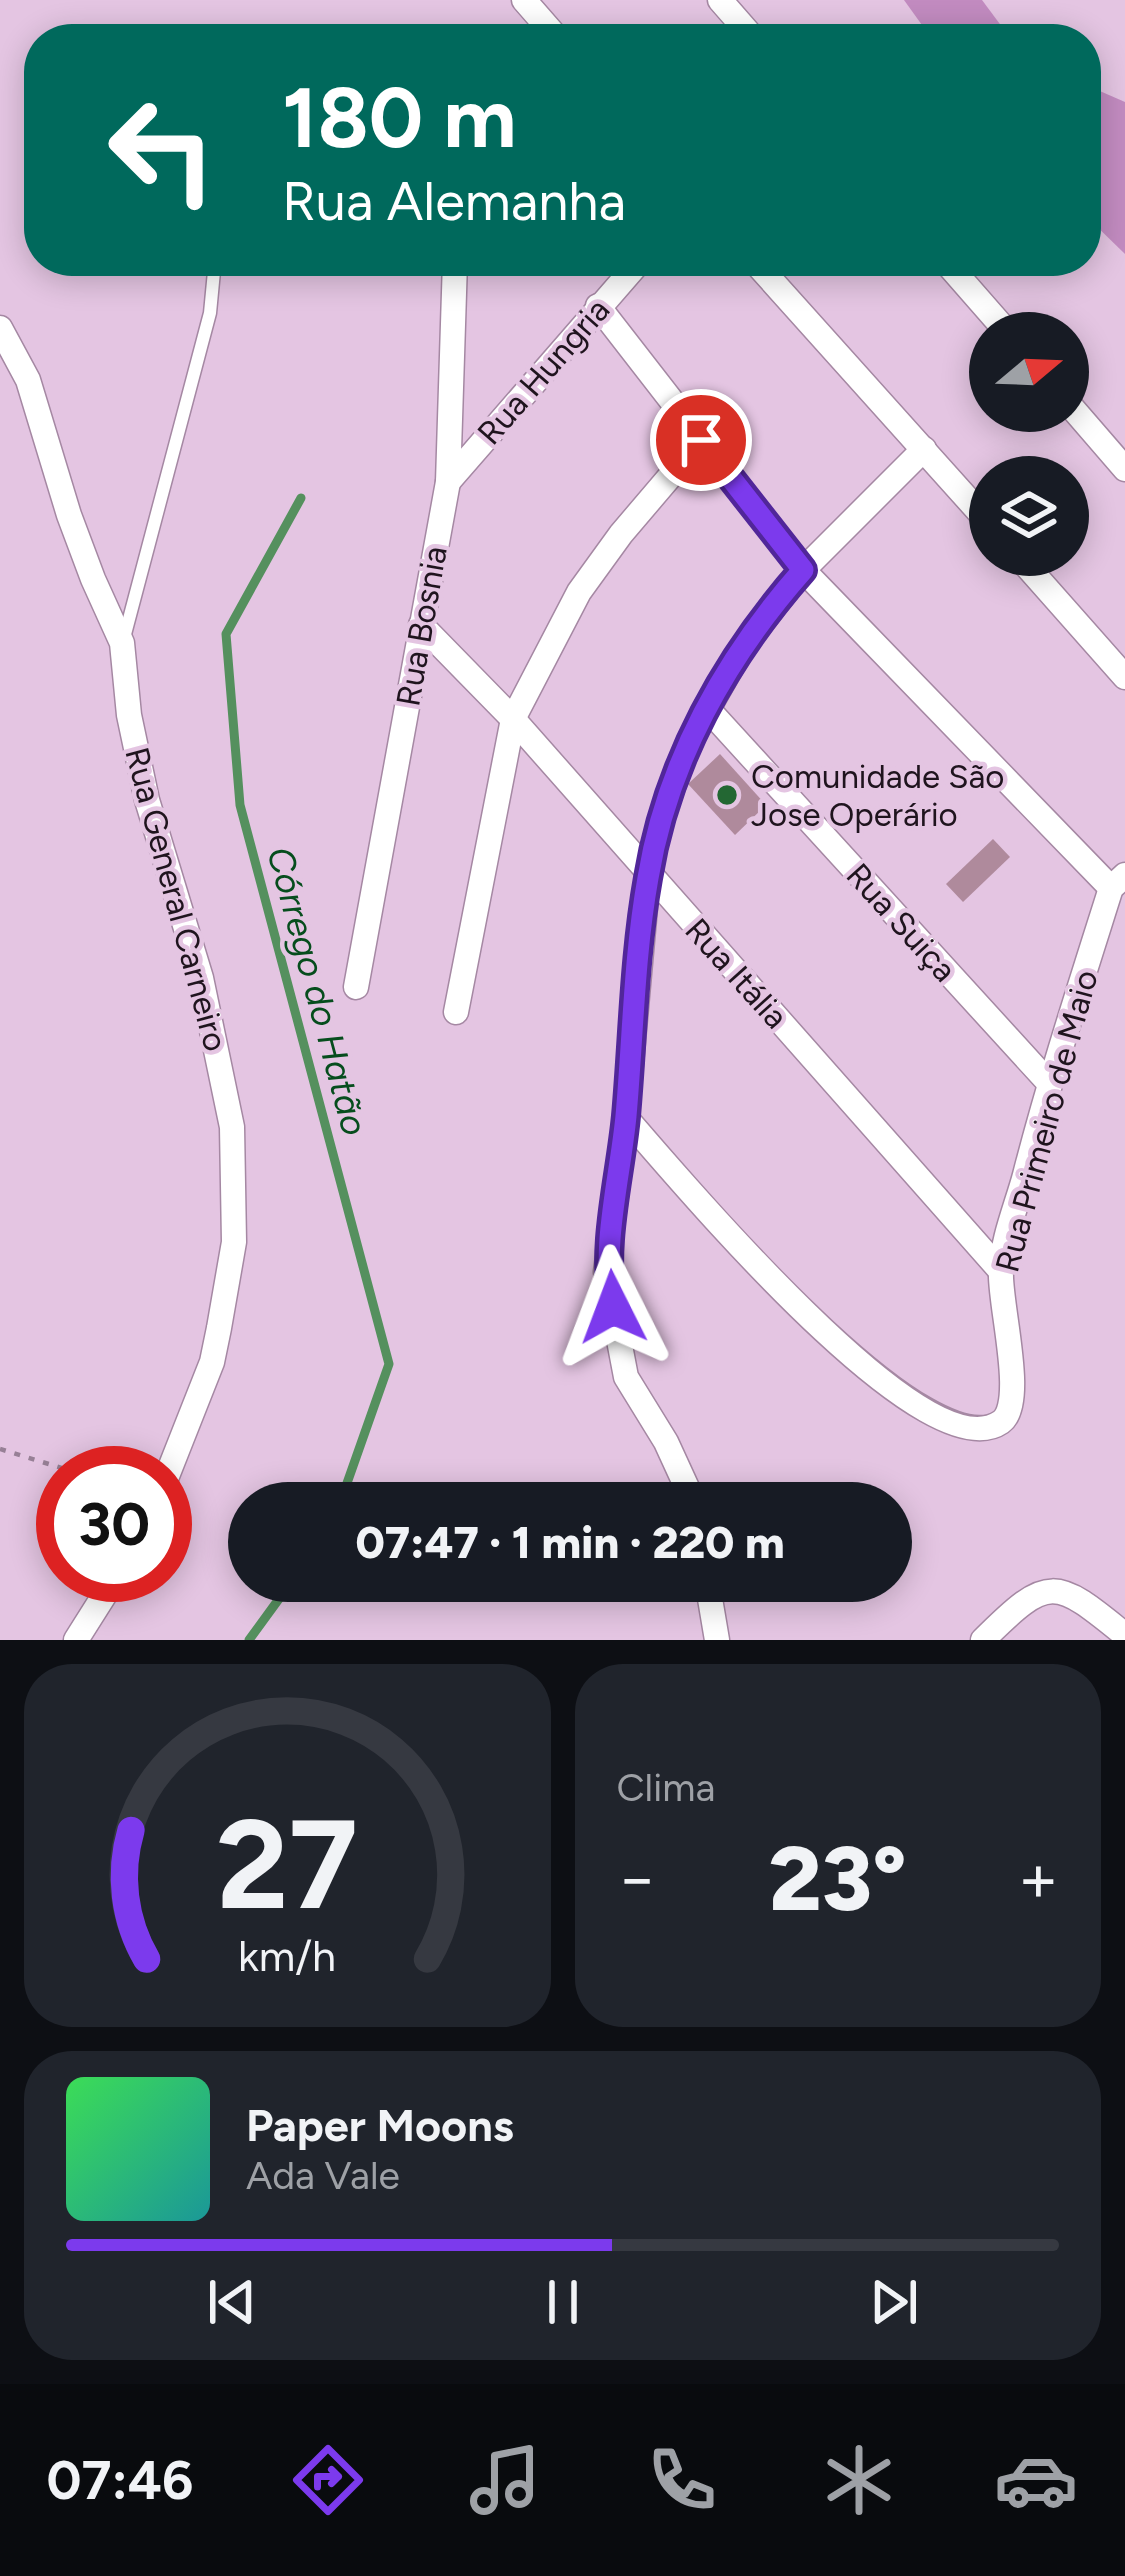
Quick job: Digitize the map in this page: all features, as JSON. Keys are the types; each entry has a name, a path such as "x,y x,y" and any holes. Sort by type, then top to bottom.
{"street":[{"path":"524,0 545,24"},
{"path":"720,0 741,24"},
{"name":"Rua Bosnia","path":"356,987 448,482 454,276"},
{"name":"Rua Hungria","path":"448,482 626,276"},
{"path":"768,276 969,500"},
{"path":"958,276 989,312"},
{"path":"598,306 803,570 1118,881"},
{"name":"Rua General Carneiro","path":"0,328 28,380 69,514 122,643 129,715 147,800 201,978 232,1127 234,1242 212,1363 179,1446"},
{"path":"1089,427 1125,469"},
{"path":"456,1012 513,718 579,592 701,440"},
{"path":"684,1482 626,1377 607,1273 648,874 673,784 706,707 760,622 803,570 924,449"},
{"path":"1036,576 1125,677"},
{"name":"Rua Itália","path":"422,625 513,718 1000,1270"},
{"name":"Rua Suiça","path":"706,707 1049,1083"},
{"name":"Rua Primeiro de Maio","path":"626,1118 761,1269 828,1336 887,1384 948,1420 978,1427 1001,1421 1011,1407 1000,1270 1049,1083 1118,881"},
{"path":"983,1640 1016,1607 1046,1590 1078,1597 1125,1635"},
{"path":"76,1640 101,1602"},
{"path":"711,1602 717,1640"}],"lane":[{"path":"122,643 210,314 213,276"}],"path":[{"path":"0,1449 36,1460"}],"shaded area":[{"path":"904,0 982,0 1000,24 921,24"},
{"path":"1101,92 1125,102 1125,254 1101,231"}],"building":[{"name":"Comunidade São Jose Operário","path":"720,754 766,805 735,835 688,784"},
{"path":"993,839 1010,857 963,902 946,884"}],"waterway":[{"name":"Córrego do Hatão","path":"301,498 226,634 240,805 389,1364 347,1482"},
{"name":"Córrego do Hatão","path":"249,1640 277,1602"}],"place":[{"name":"Comunidade São Jose Operário","path":"727,795"}],"route":[{"path":"613,1307 607,1273 648,874 673,784 706,707 760,622 803,570 701,440"}]}
